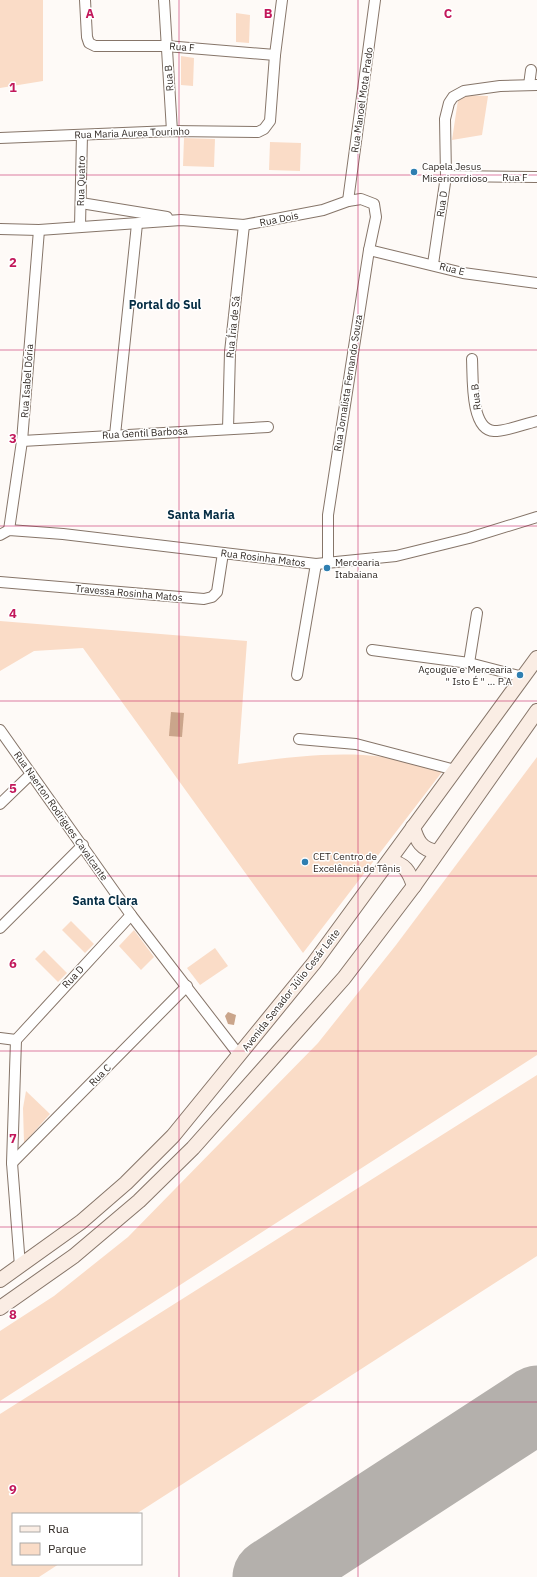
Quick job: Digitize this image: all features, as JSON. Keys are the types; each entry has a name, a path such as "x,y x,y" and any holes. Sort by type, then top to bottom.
{"main road":[{"name":"Avenida Senador Júlio Cesár Leite","path":"0,1280 81,1222 126,1183 173,1136 314,963 537,658"},
{"path":"0,1308 74,1256 139,1201 193,1148 344,978 414,886 537,711"},
{"path":"413,827 416,839 421,845 427,850 437,852"},
{"path":"389,861 399,863 406,867 414,886"}],"street":[{"name":"Rua F","path":"86,0 86,31 89,43 95,46 166,46 275,55"},
{"name":"Rua B","path":"164,0 172,131"},
{"path":"275,55 282,0"},
{"name":"Rua Manoel Mota Prado","path":"348,201 375,0"},
{"name":"Rua Maria Aurea Tourinho","path":"0,138 172,131 258,132 264,129 270,121 275,55"},
{"path":"531,70 533,85"},
{"name":"Rua D","path":"433,264 446,176 445,119 449,103 453,97 464,91 500,86 533,85"},
{"name":"Rua Quatro","path":"80,226 82,135"},
{"name":"Rua F","path":"446,176 537,176"},
{"name":"Rua Dois","path":"81,203 181,220 244,225 324,210 348,201 361,199 374,204"},
{"name":"Rua Jornalista Fernando Souza","path":"328,563 329,508 368,250 376,217 374,204"},
{"name":"Rua Dois","path":"0,229 39,230 181,220"},
{"path":"115,434 137,224"},
{"name":"Rua Íria de Sá","path":"228,429 230,352 244,225"},
{"name":"Rua Isabel Dória","path":"4,532 22,441 39,230"},
{"name":"Rua E","path":"368,250 433,264 463,273 537,283"},
{"name":"Rua B","path":"472,359 476,410 479,421 487,429 495,430 537,421"},
{"name":"Rua Gentil Barbosa","path":"22,441 115,434 268,427"},
{"name":"Rua Rosinha Matos","path":"4,532 63,534 316,564 396,556 469,538 537,517"},
{"name":"Travessa Rosinha Matos","path":"0,582 204,599 212,597 217,592 223,553"},
{"path":"297,675 316,564"},
{"path":"469,664 477,613"},
{"path":"372,650 469,664 523,677"},
{"name":"Rua Naerton Rodrigues Cavalcante","path":"0,730 83,845 131,915 240,1055"},
{"path":"299,739 356,744 455,770"},
{"path":"0,804 31,774"},
{"path":"0,928 83,845"},
{"name":"Rua D","path":"16,1040 131,915"},
{"name":"Rua C","path":"12,1163 187,986"},
{"path":"0,1038 16,1040 12,1163 20,1266"}],"green space":[{"path":"0,0 43,0 43,81 0,88"},
{"path":"236,13 250,15 249,43 236,42"},
{"path":"181,56 194,58 193,86 181,85"},
{"path":"463,95 488,96 482,135 452,140 458,100"},
{"path":"184,138 215,139 214,167 183,166"},
{"path":"270,142 301,143 300,171 269,170"},
{"name":"CET Centro de Excelência de Tênis","path":"0,621 247,641 238,764 315,755 367,755 393,758 442,772 303,953 83,648 34,651 0,671"},
{"path":"537,757 537,1055 0,1401 0,1331 54,1296 128,1237 318,1043 396,945"},
{"path":"71,921 94,944 85,953 62,930"},
{"path":"134,930 154,957 141,970 119,946"},
{"path":"215,948 228,966 200,985 187,968"},
{"path":"44,950 67,973 58,982 35,959"},
{"path":"537,1075 537,1256 138,1513 12,1513 12,1565 57,1565 39,1577 0,1577 0,1414"},
{"path":"26,1091 50,1114 24,1143 23,1108"}],"shaded area":[{"path":"171,712 184,713 182,737 169,736"},
{"path":"228,1012 236,1015 234,1025 228,1024 225,1016"}],"runway":[{"path":"271,1577 537,1404"}],"place":[{"name":"Capela Jesus Misericordioso","path":"414,172"},
{"name":"Mercearia Itabaiana","path":"327,568"},
{"name":"Açougue e Mercearia \" Isto É \" ... P.A","path":"520,675"},
{"name":"CET Centro de Excelência de Tênis","path":"305,862"}],"district":[{"name":"Portal do Sul","path":"165,304"},
{"name":"Santa Maria","path":"201,514"},
{"name":"Santa Clara","path":"105,900"}]}
